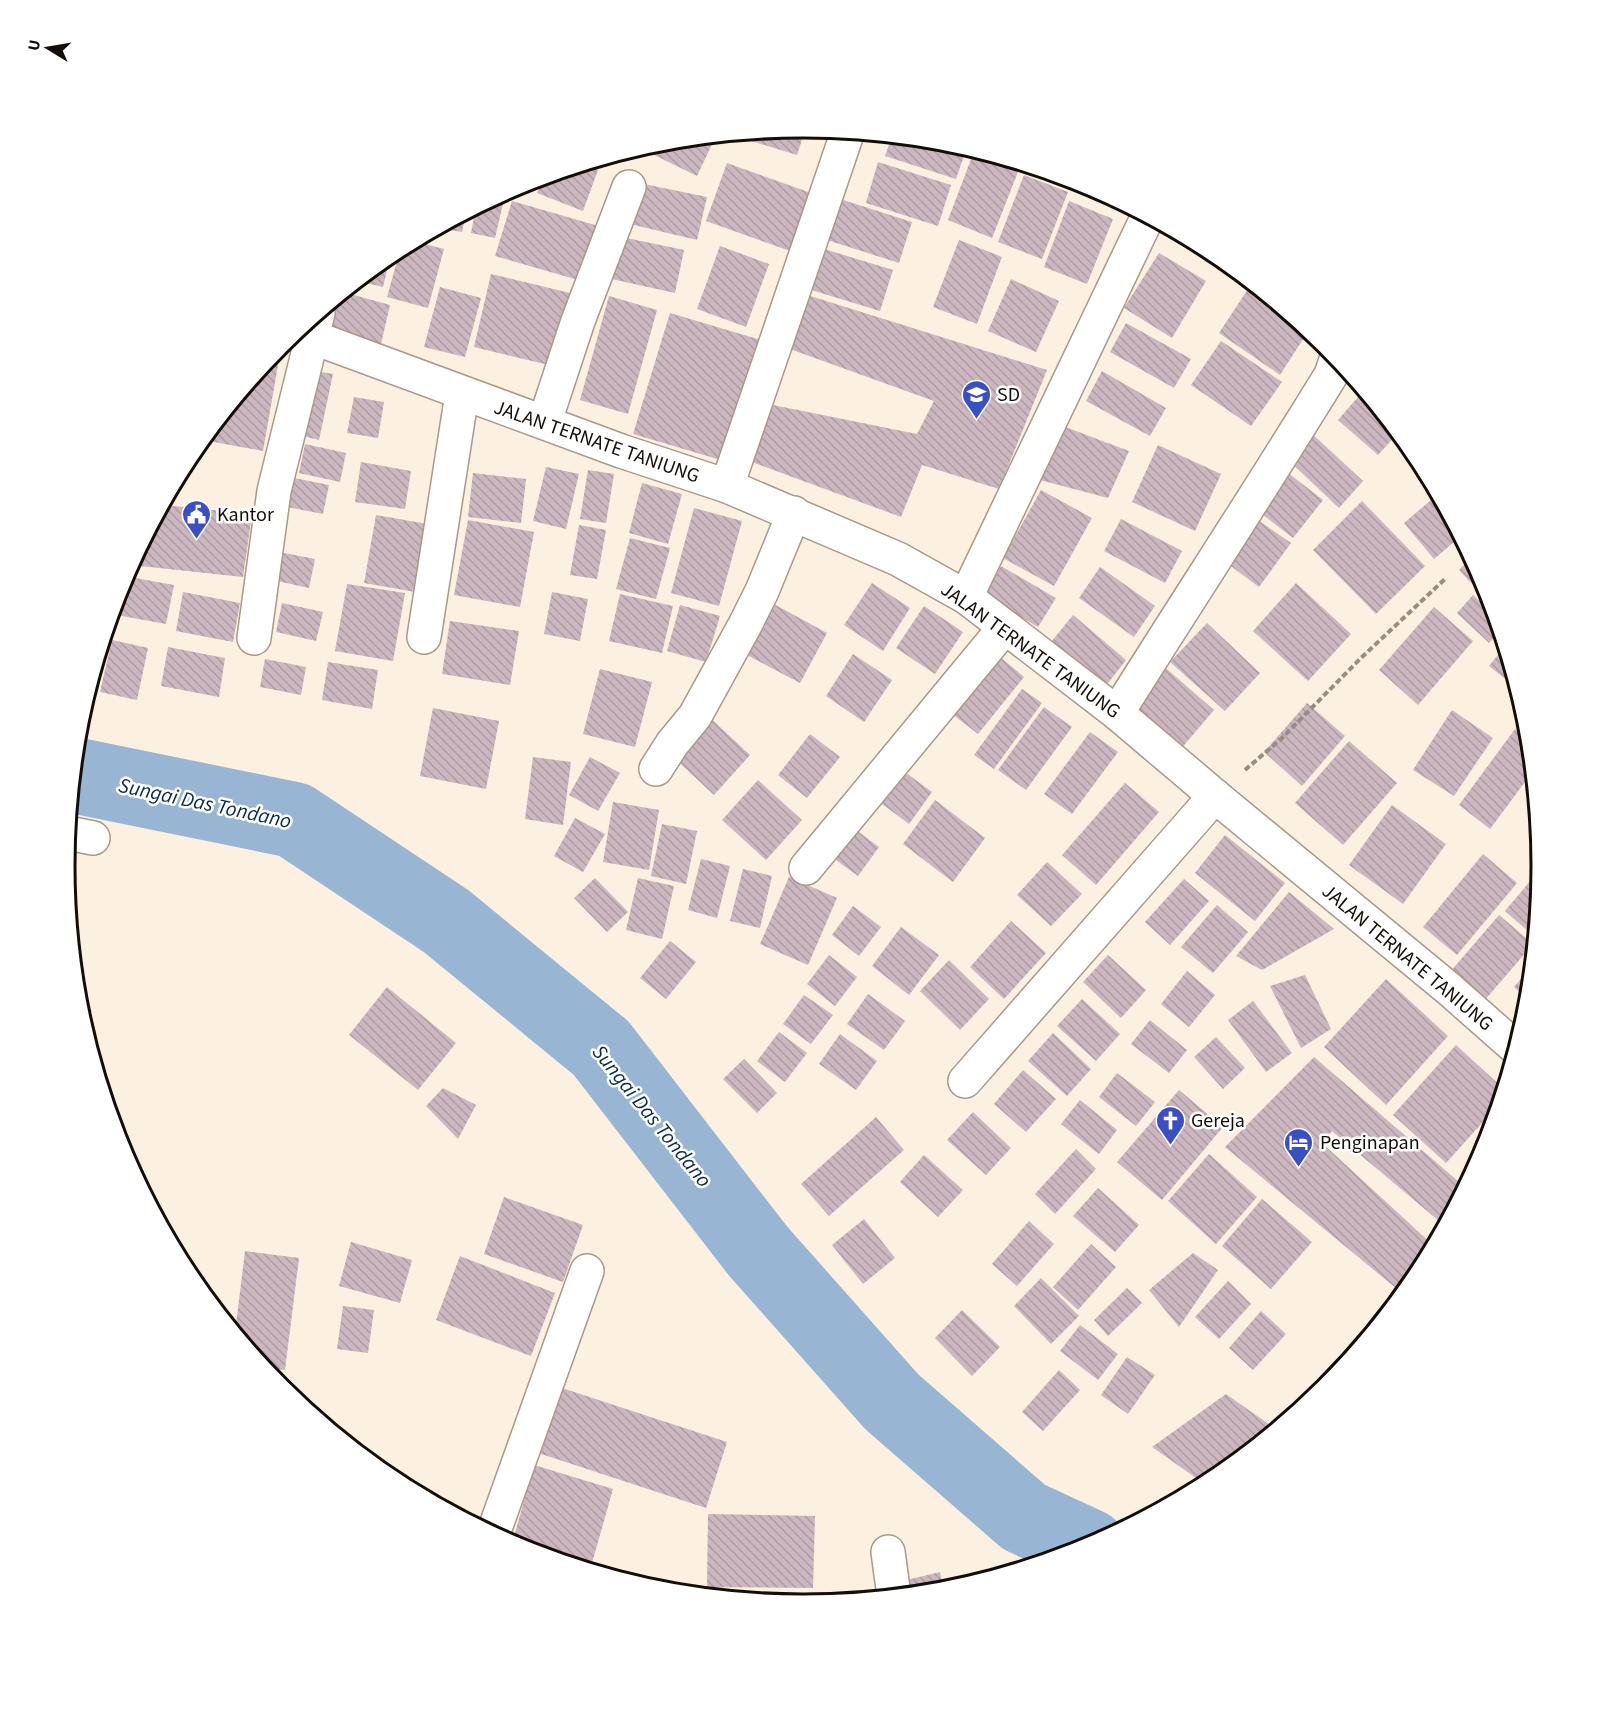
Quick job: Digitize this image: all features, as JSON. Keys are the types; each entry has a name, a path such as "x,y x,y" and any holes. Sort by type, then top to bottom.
{"street":[{"path":"727,486 845,139"},
{"path":"545,421 578,321 629,187"},
{"path":"966,597 1145,223"},
{"name":"JALAN TERNATE TANIUNG","path":"311,329 462,394 727,486 794,513 898,559 966,597 1117,713 1449,989 1510,1043"},
{"path":"254,638 274,491 307,333"},
{"path":"1117,713 1244,515 1333,367"},
{"path":"424,637 462,394"},
{"path":"656,769 694,716 745,625 762,591 794,513"},
{"path":"806,868 1005,627"},
{"path":"965,1081 1215,796"},
{"path":"496,1526 587,1271"},
{"path":"888,1552 893,1589"}],"path":[{"path":"1215,796 1281,739 1361,658 1446,579"}],"building":[{"path":"802,138 797,155 748,140 756,139"},
{"path":"890,143 964,155 956,179 885,156"},
{"path":"712,144 697,176 651,153"},
{"path":"972,157 1018,172 992,238 948,220"},
{"path":"878,162 951,185 938,226 866,203"},
{"path":"727,163 811,193 790,251 706,221"},
{"path":"594,168 598,170 583,211 537,193 539,187 569,176"},
{"path":"1024,175 1068,192 1042,259 998,242"},
{"path":"639,183 707,197 697,240 630,224"},
{"path":"840,199 912,222 899,263 827,240"},
{"path":"512,201 602,227 585,282 495,256"},
{"path":"1069,201 1113,219 1087,284 1044,267"},
{"path":"503,203 495,238 471,233 474,217"},
{"path":"464,222 462,232 449,230"},
{"path":"617,236 684,250 675,293 607,278"},
{"path":"959,240 1002,257 977,324 933,307"},
{"path":"425,244 444,249 428,308 387,297 397,261"},
{"path":"720,246 769,264 746,327 697,309"},
{"path":"821,248 893,270 880,311 808,289"},
{"path":"1159,253 1206,281 1172,338 1124,308"},
{"path":"387,268 383,287 367,283"},
{"path":"491,274 570,293 553,366 474,347"},
{"path":"1011,279 1059,301 1036,352 988,331"},
{"path":"440,287 481,298 465,357 424,347"},
{"path":"1248,289 1304,337 1280,375 1219,333"},
{"path":"352,294 390,305 381,344 321,329 324,317"},
{"name":"SD","path":"804,294 1047,370 999,489 922,465 901,517 744,459 763,403 917,434 934,401 787,348"},
{"path":"609,296 657,310 628,414 580,400"},
{"path":"670,313 761,340 724,461 633,434"},
{"path":"1126,323 1191,359 1174,388 1110,352"},
{"path":"1221,341 1282,382 1251,426 1191,385"},
{"path":"279,361 263,451 212,442"},
{"path":"309,370 333,374 319,440 295,434"},
{"path":"1102,371 1166,408 1150,436 1086,401"},
{"path":"1359,396 1393,439 1378,455 1338,420"},
{"path":"354,397 384,402 378,438 347,433"},
{"path":"1060,425 1129,451 1108,498 1040,480"},
{"path":"1308,430 1363,481 1339,508 1284,456"},
{"path":"305,444 346,453 340,482 299,473"},
{"path":"1158,445 1221,474 1195,531 1132,502"},
{"path":"361,462 411,471 405,509 355,502"},
{"path":"546,467 579,474 566,529 533,521"},
{"path":"1283,469 1323,500 1293,538 1253,507"},
{"path":"588,470 614,474 606,523 580,519"},
{"path":"473,473 526,479 521,523 468,517"},
{"path":"289,477 329,485 323,514 282,506"},
{"path":"642,483 682,494 668,544 629,533"},
{"path":"1041,490 1092,518 1054,586 1003,558"},
{"path":"1432,499 1455,541 1434,559 1404,523"},
{"path":"1362,501 1425,566 1376,614 1313,550"},
{"name":"Kantor","path":"171,506 252,514 243,577 140,566"},
{"path":"694,508 742,521 719,606 671,593"},
{"path":"376,515 433,525 421,593 364,583"},
{"path":"1255,518 1291,543 1259,587 1224,561"},
{"path":"1121,519 1182,551 1165,583 1104,551"},
{"path":"468,520 534,532 520,607 454,595"},
{"path":"579,525 606,530 597,579 570,575"},
{"path":"630,538 670,548 656,599 616,589"},
{"path":"274,551 315,559 309,588 268,579"},
{"path":"1466,563 1478,591 1459,570"},
{"path":"1001,566 1056,598 1038,627 983,596"},
{"path":"1100,567 1155,606 1134,637 1079,598"},
{"path":"134,578 174,585 166,624 120,616"},
{"path":"872,583 910,608 883,651 844,625"},
{"path":"1296,583 1351,634 1308,681 1253,631"},
{"path":"347,584 405,593 393,661 335,651"},
{"path":"183,592 240,603 233,642 176,631"},
{"path":"552,592 588,599 580,641 544,634"},
{"path":"620,594 673,606 662,653 609,641"},
{"path":"1473,595 1483,604 1495,637 1489,643 1457,613"},
{"path":"282,603 323,612 316,641 276,632"},
{"path":"772,603 827,633 800,683 745,654"},
{"path":"680,605 720,616 706,662 667,651"},
{"path":"924,606 963,632 935,674 896,648"},
{"path":"1434,607 1473,641 1418,705 1379,670"},
{"path":"1073,615 1126,660 1105,687 1051,642"},
{"path":"450,621 519,631 510,685 442,674"},
{"path":"1207,623 1260,673 1225,711 1170,662"},
{"path":"112,640 148,648 137,700 100,692"},
{"path":"168,647 225,658 219,697 161,686"},
{"path":"1499,653 1508,681 1489,666"},
{"path":"853,654 892,680 864,722 826,696"},
{"path":"998,655 1024,677 978,734 951,713"},
{"path":"265,659 306,667 301,695 260,687"},
{"path":"328,662 378,670 372,709 322,700"},
{"path":"1161,664 1214,710 1180,750 1127,705"},
{"path":"600,669 652,682 635,747 583,734"},
{"path":"1022,689 1042,703 994,769 974,755"},
{"path":"1307,703 1345,736 1302,786 1264,752"},
{"path":"1044,707 1072,727 1026,790 998,770"},
{"path":"433,708 499,721 486,789 420,776"},
{"path":"1452,710 1493,738 1454,796 1413,770"},
{"path":"706,714 750,755 714,795 670,754"},
{"path":"1515,729 1519,733 1527,779 1490,829 1459,805"},
{"path":"1090,732 1118,752 1072,814 1044,794"},
{"path":"810,734 840,757 807,798 778,775"},
{"path":"1349,741 1397,783 1343,845 1295,803"},
{"path":"533,757 571,762 563,825 525,819"},
{"path":"590,757 620,773 598,811 569,795"},
{"path":"898,767 932,792 909,824 874,798"},
{"path":"758,780 802,820 766,860 722,820"},
{"path":"1125,783 1159,812 1096,885 1062,855"},
{"path":"935,800 985,838 953,882 903,844"},
{"path":"613,802 659,810 649,870 603,862"},
{"path":"1392,805 1446,844 1403,904 1349,865"},
{"path":"575,818 605,834 583,872 554,856"},
{"path":"662,824 697,831 686,884 651,876"},
{"path":"851,826 879,847 858,876 829,855"},
{"path":"1225,835 1285,883 1255,921 1195,873"},
{"path":"1483,854 1517,883 1457,955 1423,927"},
{"path":"701,859 730,866 717,918 688,910"},
{"path":"1047,862 1082,894 1051,926 1017,895"},
{"path":"743,869 772,876 760,928 730,921"},
{"path":"789,877 837,898 808,965 760,944"},
{"path":"595,878 628,912 607,932 574,898"},
{"path":"638,878 674,886 662,939 626,930"},
{"path":"1184,879 1209,901 1170,945 1145,922"},
{"path":"1531,880 1529,931 1505,911"},
{"path":"1289,892 1334,929 1262,970 1236,956"},
{"path":"1217,905 1248,932 1213,973 1181,947"},
{"path":"853,906 881,927 859,956 832,935"},
{"path":"1499,915 1528,940 1527,951 1484,1001 1450,972"},
{"path":"1011,921 1046,953 1004,999 970,967"},
{"path":"901,927 939,955 909,995 872,966"},
{"path":"670,941 696,962 666,999 640,978"},
{"path":"829,955 857,977 835,1006 807,984"},
{"path":"1108,955 1146,990 1121,1018 1083,982"},
{"path":"949,960 989,999 960,1030 920,991"},
{"path":"1187,971 1215,995 1189,1027 1161,1004"},
{"path":"1305,975 1331,1029 1301,1048 1270,986"},
{"path":"1523,976 1521,993 1514,987"},
{"path":"1386,979 1448,1036 1386,1105 1324,1047"},
{"path":"387,987 456,1043 418,1090 349,1035"},
{"path":"868,994 905,1021 884,1050 847,1024"},
{"path":"804,995 833,1015 811,1044 783,1024"},
{"path":"1082,999 1120,1034 1096,1061 1057,1026"},
{"path":"1253,1001 1292,1053 1266,1072 1228,1020"},
{"path":"1150,1020 1187,1050 1169,1073 1131,1044"},
{"path":"779,1032 807,1053 785,1082 757,1061"},
{"path":"1053,1033 1091,1069 1067,1096 1028,1061"},
{"path":"840,1034 877,1061 856,1090 819,1064"},
{"path":"1216,1037 1245,1068 1223,1089 1194,1057"},
{"path":"1456,1045 1498,1084 1487,1118 1446,1163 1393,1115"},
{"name":"Penginapan","path":"1314,1057 1460,1182 1439,1221 1332,1131 1322,1143 1428,1240 1396,1288 1225,1147"},
{"path":"744,1059 777,1093 757,1113 723,1079"},
{"path":"1023,1070 1056,1099 1026,1132 994,1104"},
{"path":"1117,1073 1155,1102 1136,1126 1099,1097"},
{"path":"443,1088 476,1105 458,1139 426,1106"},
{"name":"Gereja","path":"1179,1090 1223,1127 1162,1200 1117,1162"},
{"path":"1080,1100 1117,1130 1099,1154 1061,1124"},
{"path":"973,1112 1011,1148 986,1175 947,1140"},
{"path":"876,1117 904,1150 829,1216 801,1184"},
{"path":"1076,1149 1096,1169 1055,1214 1035,1194"},
{"path":"1209,1154 1257,1197 1216,1244 1168,1201"},
{"path":"924,1155 963,1190 938,1217 900,1182"},
{"path":"1098,1188 1139,1225 1115,1252 1073,1216"},
{"path":"504,1197 583,1225 563,1282 484,1254"},
{"path":"1262,1199 1312,1242 1271,1289 1222,1246"},
{"path":"864,1219 895,1258 863,1284 832,1245"},
{"path":"1029,1221 1054,1244 1017,1286 992,1264"},
{"path":"351,1242 412,1260 400,1303 339,1286"},
{"path":"1091,1244 1116,1267 1078,1310 1053,1287"},
{"path":"245,1251 299,1258 285,1370 277,1369 236,1322"},
{"path":"1193,1253 1218,1270 1179,1327 1149,1290"},
{"path":"460,1256 555,1293 531,1356 436,1320"},
{"path":"1041,1278 1079,1316 1051,1344 1014,1306"},
{"path":"1228,1281 1251,1304 1219,1339 1195,1317"},
{"path":"1127,1288 1142,1303 1108,1336 1094,1320"},
{"path":"343,1306 374,1310 368,1353 337,1349"},
{"path":"962,1310 1000,1347 972,1376 935,1338"},
{"path":"1261,1311 1286,1334 1253,1370 1229,1348"},
{"path":"1080,1325 1118,1354 1098,1380 1060,1351"},
{"path":"1127,1357 1155,1375 1128,1414 1101,1395"},
{"path":"1059,1370 1080,1390 1043,1431 1022,1412"},
{"path":"559,1387 727,1442 706,1508 538,1453"},
{"path":"1226,1394 1270,1425 1197,1479 1152,1447"},
{"path":"534,1465 613,1489 592,1563 515,1534"},
{"path":"708,1514 815,1516 813,1588 707,1587"},
{"path":"940,1572 942,1582 899,1588 898,1582"}],"waterway":[{"name":"Sungai Das Tondano","path":"81,777 294,820 446,921 601,1048 758,1251 892,1402 1024,1517 1076,1541"}],"place":[{"name":"SD","path":"976,420"},
{"name":"Kantor","path":"196,540"},
{"name":"Gereja","path":"1170,1146"},
{"name":"Penginapan","path":"1299,1168"}]}
